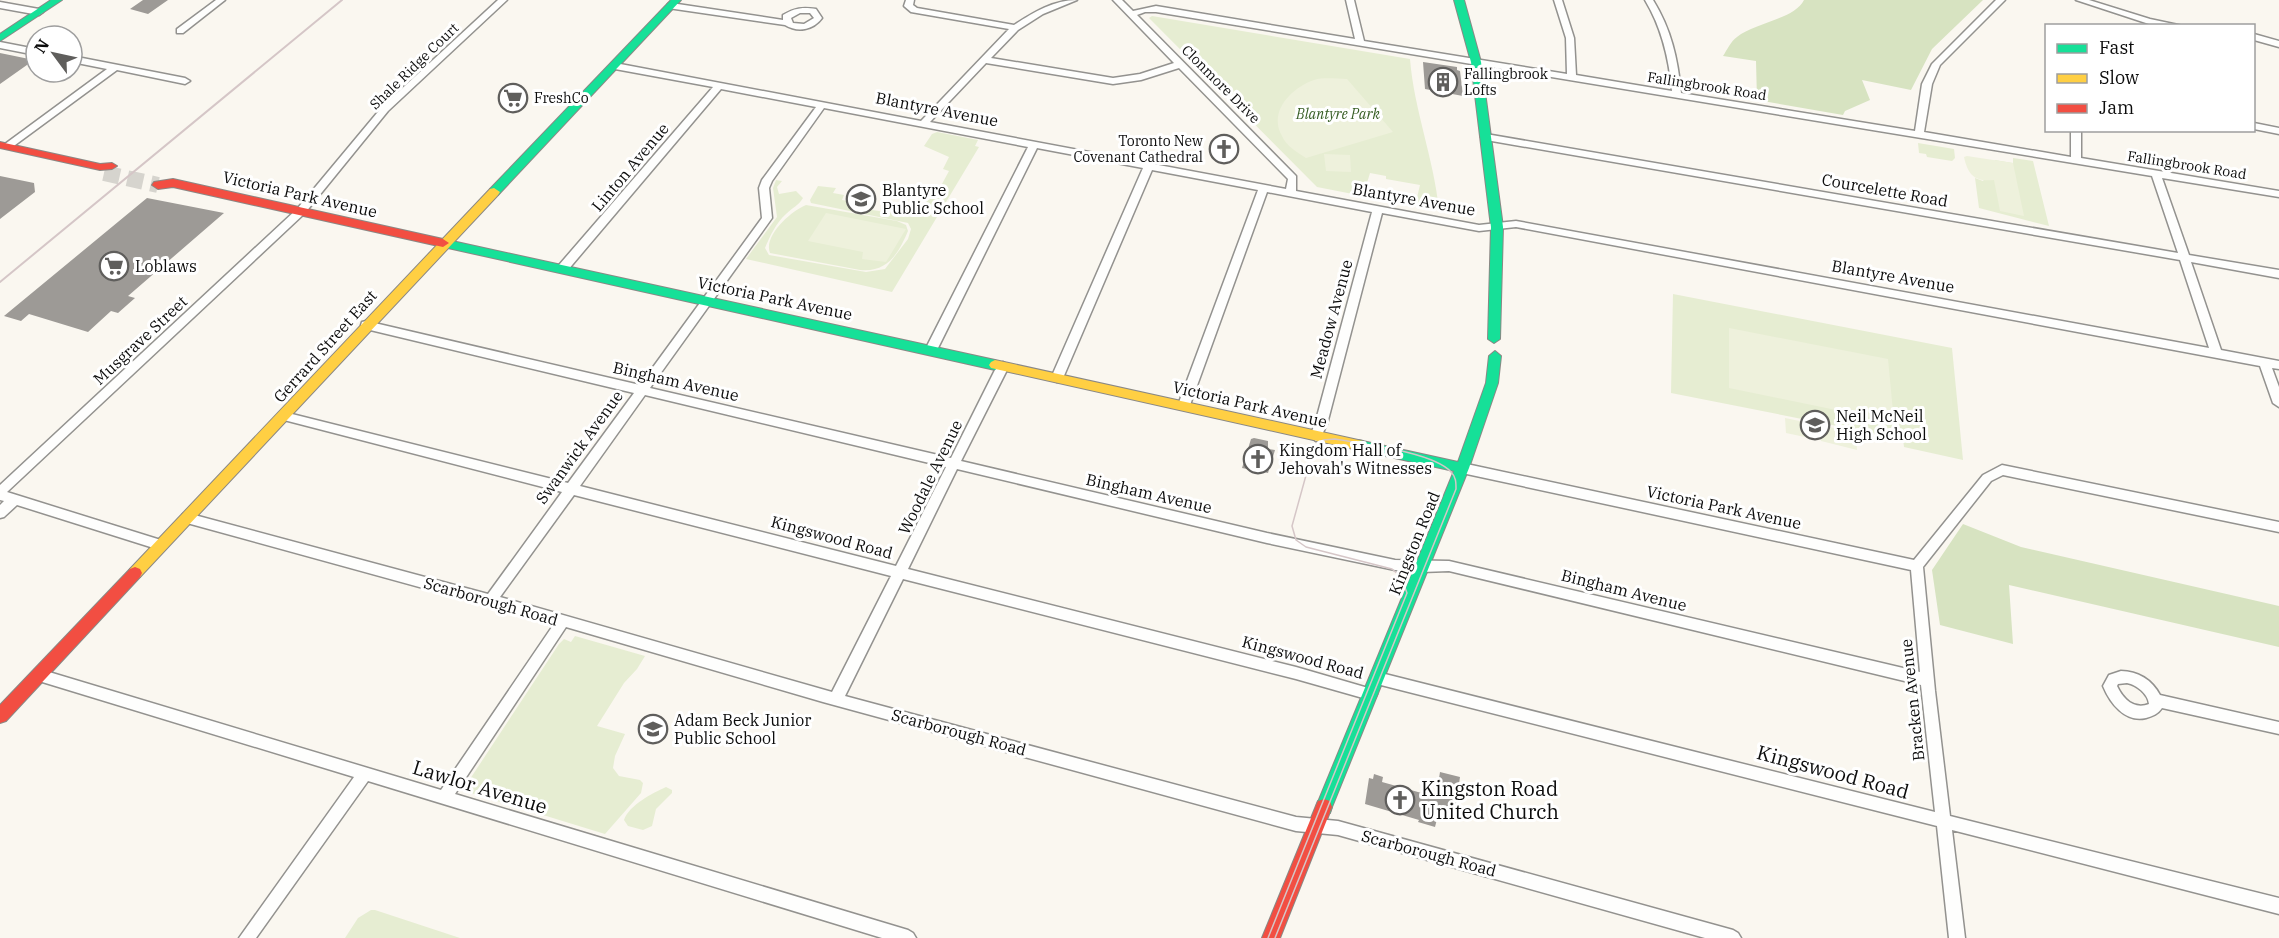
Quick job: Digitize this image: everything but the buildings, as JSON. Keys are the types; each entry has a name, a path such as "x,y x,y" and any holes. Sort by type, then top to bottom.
{"main road":[{"path":"0,38 57,0"},
{"name":"Kingston Road","path":"1271,938 1462,468 1492,383 1495,356 1497,227 1476,62 1466,16 1459,0"},
{"name":"Gerrard Street East","path":"0,716 284,416 443,243 674,3"},
{"path":"4,146 105,169"},
{"name":"Victoria Park Avenue","path":"165,181 1462,468"}],"street":[{"path":"180,31 222,0"},
{"name":"Shale Ridge Court","path":"302,211 385,109 503,0"},
{"path":"798,0 795,3 798,10"},
{"path":"910,0 908,6 914,10 1015,28"},
{"path":"924,123 1015,28 1040,12 1073,0"},
{"name":"Clonmore Drive","path":"1117,0 1293,178 1291,192"},
{"path":"1350,0 1360,43"},
{"path":"1558,0 1570,38 1572,78"},
{"path":"1649,0 1671,51 1677,95"},
{"path":"1919,134 1928,84 1936,64 2001,0"},
{"path":"2080,0 2134,17 2169,24"},
{"path":"674,3 787,23 793,27 813,24 818,18 813,11 798,10 789,14 787,23"},
{"path":"0,4 39,12"},
{"name":"Fallingbrook Road","path":"1131,14 1156,9 2279,194"},
{"path":"2130,24 2134,17"},
{"path":"2255,38 2279,44"},
{"path":"0,45 24,50"},
{"path":"984,60 1113,81 1141,77 1181,64"},
{"path":"84,62 185,81"},
{"name":"Blantyre Avenue","path":"615,66 1479,228 1516,224 2279,365"},
{"path":"4,146 114,68"},
{"name":"Linton Avenue","path":"563,268 719,86"},
{"name":"Swanwick Avenue","path":"491,600 767,218 764,188 766,180 822,105"},
{"path":"2255,126 2279,131"},
{"path":"2076,132 2076,160"},
{"name":"Courcelette Road","path":"1486,137 2279,274"},
{"path":"931,350 1034,144"},
{"path":"1057,378 1149,166"},
{"path":"2156,174 2217,354"},
{"path":"1184,405 1264,188"},
{"name":"Meadow Avenue","path":"1316,436 1378,209"},
{"name":"Musgrave Street","path":"0,494 302,211"},
{"name":"Bingham Avenue","path":"366,325 1267,538 1395,565 1449,566 1927,680"},
{"path":"2264,362 2279,403"},
{"name":"Woodale Avenue","path":"836,699 1003,366"},
{"name":"Kingswood Road","path":"284,416 1296,673 1370,694"},
{"name":"Victoria Park Avenue","path":"1462,468 1917,566"},
{"path":"1917,566 1987,478 2002,470 2279,527"},
{"path":"0,494 160,545"},
{"path":"0,513 14,500"},
{"name":"Scarborough Road","path":"187,518 491,600 836,699 1296,824 1317,824 1338,828 1733,938"},
{"name":"Bracken Avenue","path":"1917,566 1927,680 1957,938"},
{"path":"444,798 562,621"},
{"name":"Lawlor Avenue","path":"39,675 908,938"},
{"name":"Kingswood Road","path":"1377,678 2279,906"},
{"path":"2156,700 2279,728"},
{"path":"247,938 365,774"}],"green space":[{"path":"1804,0 1983,0 1932,49 1911,90 1862,80 1870,100 1845,111 1843,115 1757,100 1756,61 1723,56 1731,43 1744,32 1792,12"},
{"name":"Blantyre Park","path":"1152,16 1410,59 1439,210 1415,206 1420,185 1386,179 1386,176 1370,173 1363,196 1317,187 1149,18"},
{"path":"1347,79 1393,132 1306,158 1286,143 1278,127 1278,118 1284,102 1297,89 1314,80"},
{"path":"937,132 978,140 975,146 979,147 892,292 746,259 777,217 773,188 776,180 782,181 777,187 779,194 796,191 803,198 782,218 774,230 765,248 769,255 866,272 885,269 908,239 911,229 908,223 811,203 810,200 818,186 836,188 833,193 844,195 842,200 854,202 851,207 907,215 936,195 949,171 943,169 949,157 924,146 932,134"},
{"path":"1918,143 1954,149 1955,158 1952,161 1927,157 1926,154 1919,153"},
{"path":"1324,154 1350,155 1351,172 1326,171"},
{"path":"1964,157 2013,163 2024,216 2000,211 1994,180 1982,180 1974,176 1966,164"},
{"path":"2013,158 2033,161 2049,226 1979,208 1975,178 1983,181 1995,160 2013,163"},
{"path":"806,205 897,221 906,225 908,231 891,260 885,265 869,270 770,253 769,246 774,232 786,218"},
{"path":"826,213 906,229 886,262 862,259 863,252 808,241"},
{"path":"1673,294 1952,348 1963,460 1904,447 1903,439 1671,393"},
{"path":"1729,328 1888,359 1894,422 1729,388"},
{"path":"1785,418 1819,425 1819,440 1786,433"},
{"path":"1820,425 1856,433 1857,450 1821,441"},
{"path":"1963,524 2021,547 2279,606 2279,647 2009,585 2013,644 1940,625 1932,570"},
{"path":"575,636 645,656 624,683 597,726 625,734 615,756 613,768 619,776 640,780 643,783 641,793 605,834 471,793 467,788 470,779 559,644 564,639 571,642"},
{"path":"666,787 672,790 672,793 656,809 652,826 643,830 628,826 624,820 631,809"},
{"path":"371,910 460,938 345,938 358,918"}],"tunnel":[{"path":"104,173 158,185"}],"tram line":[{"path":"1268,938 1407,593 1401,577 1392,569 1306,547 1296,540 1292,526 1313,450 1323,440 1335,439 1414,454 1442,465 1451,472 1456,489 1275,938"}],"railway":[{"path":"0,282 342,0"}],"traffic: fast":[{"path":"0,38 57,0"},
{"path":"494,192 676,0"},
{"path":"1459,0 1476,62 1497,227 1494,339"},
{"path":"443,243 995,365"},
{"path":"1462,468 1492,383 1495,356"},
{"path":"1324,807 1462,468 1358,445"}],"traffic: slow":[{"path":"135,573 494,192"},
{"path":"995,365 1358,445"}],"traffic: jam":[{"path":"0,145 100,167 112,166"},
{"path":"158,185 173,183 443,243"},
{"path":"0,716 135,573"},
{"path":"1271,938 1324,807"}],"place":[{"name":"Fallingbrook Lofts","path":"1443,82"},
{"name":"FreshCo","path":"513,98"},
{"name":"Toronto New Covenant Cathedral","path":"1224,149"},
{"name":"Blantyre Public School","path":"861,199"},
{"name":"Loblaws","path":"114,266"},
{"name":"Neil McNeil High School","path":"1815,425"},
{"name":"Kingdom Hall of Jehovah's Witnesses","path":"1258,459"},
{"name":"Adam Beck Junior Public School","path":"653,729"},
{"name":"Kingston Road United Church","path":"1400,800"}]}
